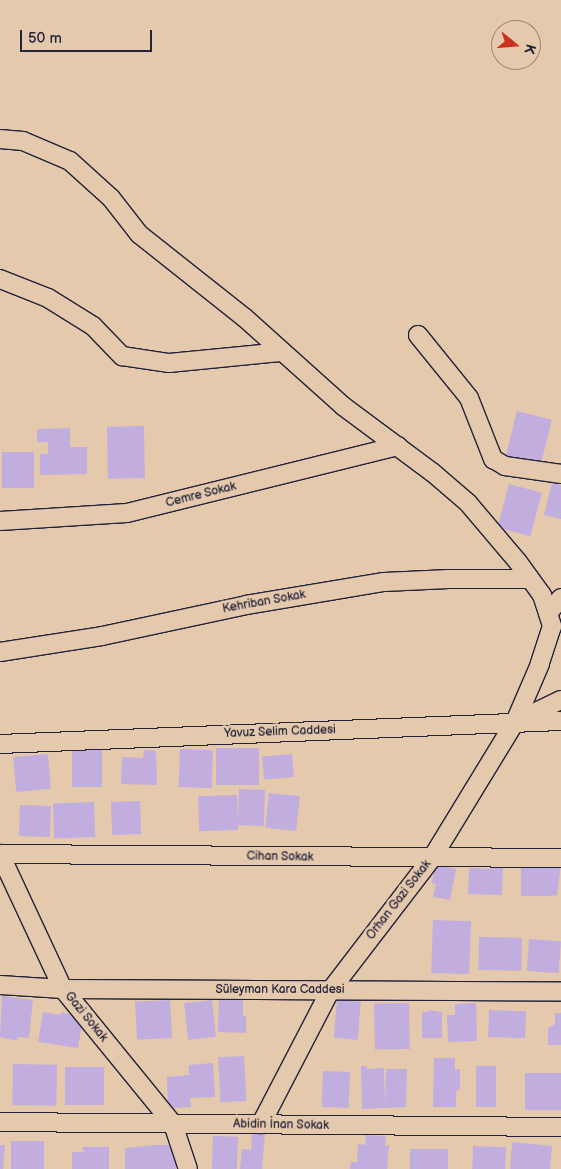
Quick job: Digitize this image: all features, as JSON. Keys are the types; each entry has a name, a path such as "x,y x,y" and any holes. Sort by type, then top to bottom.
{"street":[{"path":"0,139 23,141 70,161 111,198 139,234 245,318 343,406 398,446 468,503 542,595 548,613"},
{"path":"0,279 48,298 93,326 122,356 169,363 282,352"},
{"path":"418,334 469,398 493,459 504,466 561,474"},
{"name":"Cemre Sokak","path":"0,521 127,513 398,446"},
{"name":"Kehriban Sokak","path":"0,652 102,636 246,604 384,582 449,579 530,580"},
{"path":"548,613 561,598"},
{"name":"Orhan Gazi Sokak","path":"261,1124 330,990 432,858 515,722 540,664 552,626 548,613"},
{"path":"515,722 561,700"},
{"name":"Yavuz Selim Caddesi","path":"0,744 561,721"},
{"name":"Cihan Sokak","path":"0,854 561,858"},
{"name":"Gazi Sokak","path":"0,854 63,989 173,1124 188,1169"},
{"name":"Süleyman Kara Caddesi","path":"0,985 63,989 561,992"},
{"name":"Abidin İnan Sokak","path":"0,1122 561,1127"}],"building":[{"path":"517,411 552,420 541,464 506,456"},
{"path":"144,426 145,478 108,479 107,427"},
{"path":"70,428 70,447 87,447 87,474 40,475 40,454 48,454 48,442 37,442 37,429"},
{"path":"2,452 34,452 34,488 2,488"},
{"path":"552,483 561,485 561,519 544,515"},
{"path":"509,484 542,493 530,536 497,527"},
{"path":"216,748 259,748 259,785 216,785"},
{"path":"72,749 102,749 102,787 72,787"},
{"path":"180,749 213,750 212,788 179,787"},
{"path":"144,750 156,751 157,785 121,784 122,757 143,758"},
{"path":"48,754 51,789 16,792 13,757"},
{"path":"292,754 294,777 264,780 262,757"},
{"path":"239,789 265,790 264,826 238,825"},
{"path":"269,793 300,796 296,831 265,828"},
{"path":"237,795 238,830 199,831 198,796"},
{"path":"140,801 141,834 112,835 111,802"},
{"path":"94,802 95,837 54,838 53,803"},
{"path":"20,805 51,806 50,837 19,836"},
{"path":"492,862 503,862 502,895 468,894 469,868 492,869"},
{"path":"553,863 561,864 557,896 549,895"},
{"path":"437,865 456,869 450,900 433,897 436,884 431,883"},
{"path":"521,865 552,865 552,896 521,896"},
{"path":"433,920 471,921 469,974 431,973"},
{"path":"479,937 522,938 521,971 478,970"},
{"path":"529,939 561,941 559,973 527,971"},
{"path":"219,994 243,994 243,1016 246,1016 246,1033 218,1032"},
{"path":"2,996 33,1000 29,1038 18,1037 17,1041 0,1037"},
{"path":"170,1000 172,1038 137,1040 135,1002"},
{"path":"212,1000 216,1037 188,1040 184,1003"},
{"path":"337,1000 361,1002 358,1040 334,1038"},
{"path":"409,1003 410,1049 375,1050 374,1004"},
{"path":"476,1003 477,1041 448,1042 447,1015 455,1015 455,1004"},
{"path":"429,1010 442,1012 442,1038 422,1038 422,1012 428,1012"},
{"path":"489,1010 526,1011 525,1038 488,1037"},
{"path":"43,1012 60,1015 62,1012 83,1018 78,1048 38,1042"},
{"path":"555,1013 561,1013 561,1045 548,1045 548,1028 555,1024"},
{"path":"244,1056 246,1101 220,1102 218,1057"},
{"path":"434,1058 455,1058 455,1069 460,1069 460,1089 456,1091 456,1107 433,1107"},
{"path":"213,1063 215,1097 190,1098 191,1107 168,1108 167,1077 189,1075 189,1065"},
{"path":"13,1064 57,1065 56,1106 12,1105"},
{"path":"361,1066 366,1066 367,1069 384,1068 385,1104 386,1069 407,1069 406,1107 362,1109"},
{"path":"476,1066 496,1066 496,1107 476,1107"},
{"path":"65,1067 104,1067 104,1105 65,1105"},
{"path":"323,1071 350,1072 349,1108 322,1107"},
{"path":"525,1073 561,1073 561,1110 525,1110"},
{"path":"252,1132 265,1133 262,1169 240,1169 242,1149 251,1150"},
{"path":"366,1135 386,1136 385,1146 389,1145 387,1169 350,1169 351,1162 357,1162 358,1144 365,1145"},
{"path":"213,1136 238,1137 237,1169 212,1169"},
{"path":"11,1141 44,1141 44,1169 11,1169"},
{"path":"512,1142 552,1146 550,1169 510,1169"},
{"path":"0,1145 5,1145 3,1169 0,1169"},
{"path":"176,1145 176,1169 125,1169 125,1148"},
{"path":"473,1146 506,1147 505,1169 472,1169"},
{"path":"82,1147 109,1147 109,1169 72,1169 72,1152 84,1152"},
{"path":"410,1149 448,1149 448,1169 410,1169"}]}
